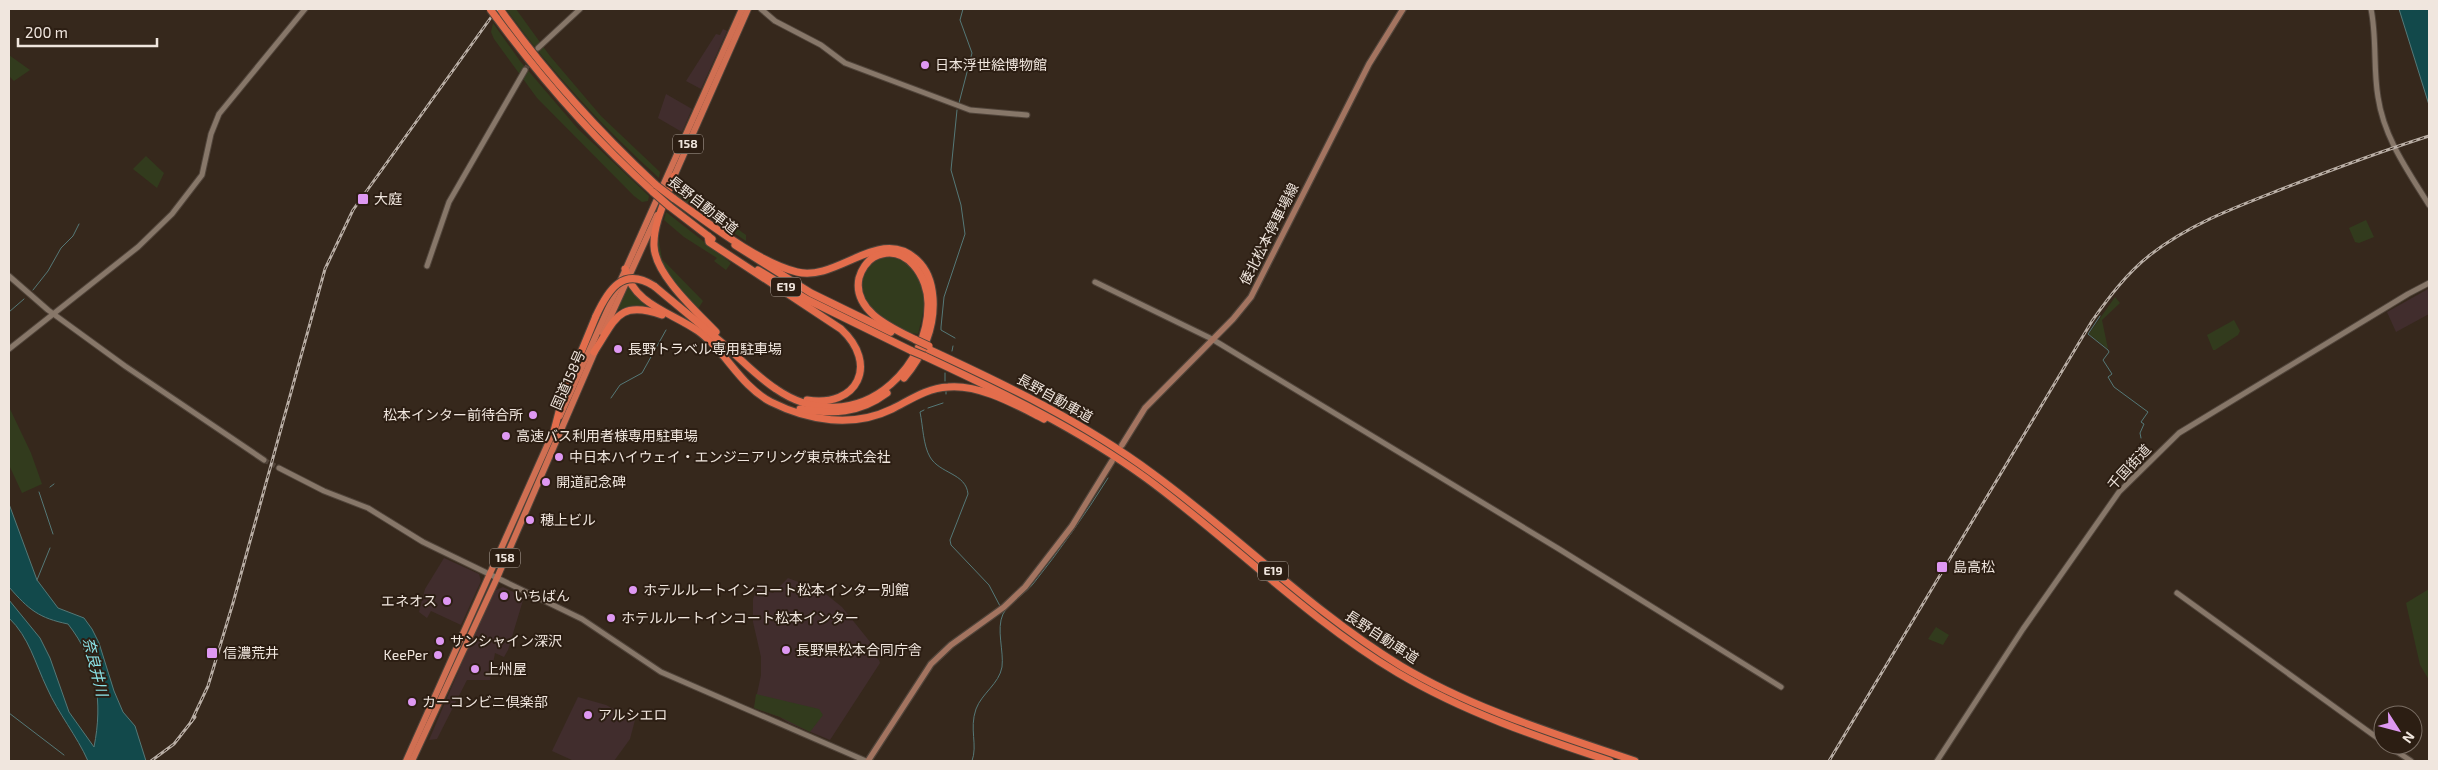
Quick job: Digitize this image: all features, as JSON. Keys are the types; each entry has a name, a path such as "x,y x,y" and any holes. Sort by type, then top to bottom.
{"highway":[{"name":"長野自動車道","path":"490,9 562,102 605,148 669,206 754,268 808,300 997,381 1071,420 1138,463 1188,500 1327,615 1404,667 1500,714 1635,761"},
{"name":"国道158号","path":"406,761 493,576 554,430 742,9"},
{"name":"国道158号","path":"412,761 493,576 748,9"},
{"name":"長野自動車道","path":"501,10 568,97 611,143 656,185 713,230 778,273 826,301 914,345"},
{"path":"674,176 654,239 656,258 680,294 741,360"},
{"path":"673,198 744,246 783,267 795,271 824,272 869,252 886,248 909,254 925,269 933,292 930,330 917,360 898,384 876,401 850,411 826,413 782,406"},
{"path":"708,236 709,242 728,256 841,330 855,346 860,358 861,371 857,382 848,393 836,399 823,401 808,400 783,393"},
{"path":"554,430 563,396 607,294 617,284 637,279 654,286 774,388 818,407 849,406 880,392 894,381 908,365 918,349 925,329 928,310 926,284 918,268 904,257 892,254 875,257 867,263 860,276 858,286 863,301 880,320 914,345"},
{"path":"625,269 628,278 640,296 655,307 688,324 711,342 733,370 758,392 770,401 782,406 818,418 854,420 881,414 936,388 961,387 1014,405 1098,446"},
{"path":"594,352 614,319 627,310 643,309 688,324"},
{"name":"長野自動車道","path":"927,351 1098,446 1177,501 1322,621 1400,674 1480,714 1610,761"}],"main road":[{"name":"倭北松本停車場線","path":"1122,445 1145,408 1243,307 1258,286 1369,64 1403,9"},
{"path":"867,761 925,671 947,648 999,611 1025,587 1072,526 1112,461"}],"street":[{"path":"9,349 150,236 193,189 202,175 210,134 216,118 306,9"},
{"path":"538,48 580,9"},
{"path":"761,9 775,21 821,45 845,63 970,110 1027,115"},
{"path":"2371,9 2377,88 2384,120 2396,150 2429,205"},
{"path":"427,266 449,202 525,70"},
{"path":"9,276 53,314 174,400 264,460"},
{"path":"1095,282 1212,339 1542,539 1781,687"},
{"name":"千国街道","path":"1937,761 2078,550 2119,492 2144,465 2179,433 2391,304 2429,283"},
{"path":"279,468 324,491 368,508 423,542 592,625 661,672 867,761"},
{"path":"2177,594 2373,735"}],"shaded area":[{"path":"723,29 727,31 701,89 686,81 716,34 720,35"},
{"path":"666,94 692,109 682,132 658,118"},
{"path":"2428,289 2429,314 2396,332 2387,312"},
{"name":"エネオス","path":"444,558 479,574 481,581 461,625 431,611 427,618 419,612 425,589"},
{"path":"788,578 822,591 842,607 871,643 867,651 879,660 880,663 830,740 789,723 780,717 754,708 761,675 761,657 753,622 753,599 757,588 773,593"},
{"path":"503,587 524,597 508,650 504,657 495,653 490,680 467,680 437,739 429,740 483,614 496,590"},
{"path":"578,697 606,705 635,720 630,739 614,761 574,761 552,751"}],"green space":[{"path":"506,9 516,9 550,56 601,116 660,172 659,178 617,139 578,98 541,55"},
{"path":"493,23 520,61 578,129 649,196 648,201 642,202 634,196 537,98 494,39 491,32"},
{"path":"9,55 30,70 14,81 9,76"},
{"path":"146,156 164,173 157,188 133,169"},
{"path":"678,190 685,191 746,235 746,241 678,196 675,192"},
{"path":"666,212 731,263 726,270 714,261 717,258 684,237 664,220"},
{"path":"2366,220 2374,237 2359,243 2355,242 2349,228"},
{"path":"658,234 662,259 703,301 698,309 668,275 659,255 657,245"},
{"path":"885,256 908,261 919,281 924,296 924,304 918,334 903,331 889,324 867,303 862,290 862,278 870,266"},
{"path":"628,285 633,293 648,305 647,308 633,306 617,310"},
{"path":"2115,297 2120,303 2102,320 2108,349 2089,334"},
{"path":"2234,320 2240,331 2238,335 2213,350 2207,335"},
{"path":"9,407 31,453 42,484 22,493 9,465"},
{"path":"2429,589 2429,680 2420,665 2406,603"},
{"path":"1936,627 1949,635 1943,645 1928,639"},
{"path":"756,694 819,709 823,715 810,732 780,717 754,708"}],"water":[{"path":"2399,9 2429,9 2429,105"},
{"name":"奈良井川","path":"9,504 37,580 58,608 84,618 92,629 99,643 114,691 123,712 135,726 146,761 88,761 51,697 27,642 9,618 9,600 40,638 50,658 69,712 94,747 98,714 97,698 95,682 86,652 68,624 49,619 35,612 9,587"}],"waterway":[{"path":"959,103 972,53 960,20 963,9"},
{"path":"955,338 941,330 941,327 944,297 965,234 961,205 951,170 957,110"},
{"path":"33,290 48,271 61,248 73,236 79,224"},
{"path":"9,312 24,299"},
{"path":"2100,316 2088,334 2109,352 2103,360 2112,374 2108,377 2114,387 2148,412 2141,422 2144,424 2140,433 2141,438"},
{"path":"611,398 620,385 642,373 666,330"},
{"path":"952,351 953,346"},
{"path":"945,373 945,381"},
{"path":"928,408 943,403"},
{"path":"924,410 920,412 930,457 934,463 963,482 968,494 950,540 951,545 989,585 1000,606"},
{"path":"972,761 974,755 973,723 976,709 998,678 1002,667 1000,626 1003,614 1009,606 1030,588 1063,545 1108,478"},
{"path":"50,487 54,484"},
{"path":"39,492 53,534"},
{"path":"37,580 50,548"},
{"path":"9,713 64,755"}],"tunnel":[{"path":"525,70 538,48"},
{"path":"264,460 279,468"}],"railway":[{"path":"191,722 208,686 233,603 325,269 353,210 497,9"},
{"path":"1829,761 2092,321 2126,277 2165,244 2214,217 2319,175 2429,136"},
{"path":"151,761 174,744 195,717"}],"place":[{"name":"日本浮世絵博物館","path":"925,65"},
{"name":"大庭","path":"363,199"},
{"name":"長野トラベル専用駐車場","path":"618,349"},
{"name":"松本インター前待合所","path":"533,415"},
{"name":"高速バス利用者様専用駐車場","path":"506,436"},
{"name":"中日本ハイウェイ・エンジニアリング東京株式会社","path":"559,457"},
{"name":"開道記念碑","path":"546,482"},
{"name":"穂上ビル","path":"530,520"},
{"name":"島高松","path":"1942,567"},
{"name":"ホテルルートインコート松本インター別館","path":"633,590"},
{"name":"いちばん","path":"504,596"},
{"name":"エネオス","path":"447,601"},
{"name":"ホテルルートインコート松本インター","path":"611,618"},
{"name":"サンシャイン深沢","path":"440,641"},
{"name":"長野県松本合同庁舎","path":"786,650"},
{"name":"信濃荒井","path":"212,653"},
{"name":"KeePer","path":"438,655"},
{"name":"上州屋","path":"475,669"},
{"name":"カーコンビニ倶楽部","path":"412,702"},
{"name":"アルシエロ","path":"588,715"}]}
